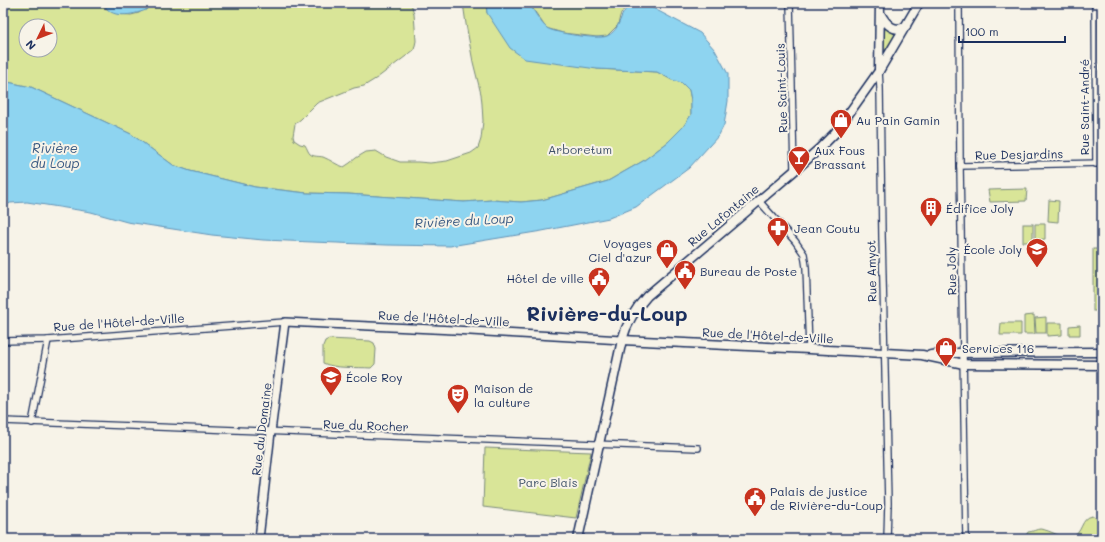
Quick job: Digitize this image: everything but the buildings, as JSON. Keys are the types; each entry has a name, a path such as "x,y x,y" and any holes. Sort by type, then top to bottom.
{"main road":[{"name":"Rue Amyot","path":"879,71 880,3"},
{"name":"Rue Lafontaine","path":"578,539 622,340 631,316 647,296 819,150 835,133 879,71 919,3"},
{"path":"880,14 886,24 892,28 900,29 906,26"},
{"name":"Rue de l'Hôtel-de-Ville","path":"622,340 809,348 922,355"},
{"path":"922,355 963,353 1102,352"},
{"path":"922,355 964,364 1102,365"}],"street":[{"name":"Rue Saint-Louis","path":"790,3 794,171"},
{"name":"Rue Joly","path":"958,3 966,539"},
{"name":"Rue Saint-André","path":"1095,3 1099,164"},
{"name":"Rue Amyot","path":"879,71 888,503 887,539"},
{"name":"Rue Desjardins","path":"960,166 1099,164"},
{"path":"758,201 795,241 804,254 806,267 809,348"},
{"name":"Rue de l'Hôtel-de-Ville","path":"3,341 48,340 285,322 622,340"},
{"name":"Rue du Domaine","path":"259,539 285,322"},
{"path":"32,423 48,340"},
{"name":"Rue du Rocher","path":"3,421 698,448"}],"green space":[{"name":"Arboretum","path":"3,3 104,3 105,8 118,14 131,15 139,13 149,6 150,3 411,3 414,14 416,41 414,50 364,86 354,88 317,103 295,124 293,136 294,140 305,145 309,153 312,155 323,157 344,167 366,152 376,151 386,157 400,162 430,163 447,161 471,153 478,148 481,139 483,121 481,94 473,62 463,3 486,3 487,13 597,69 657,72 672,80 682,83 689,90 691,115 683,127 668,142 643,161 608,181 542,200 521,202 492,200 464,202 348,194 307,193 255,187 190,171 173,165 131,134 31,87 3,81"},
{"path":"529,3 633,3 625,7 620,16 618,25 607,36 597,37 563,33 546,28"},
{"path":"885,28 898,33 883,57 884,30"},
{"path":"1027,189 1026,201 990,202 988,190"},
{"path":"1049,200 1059,201 1058,222 1048,221"},
{"path":"1023,224 1033,224 1033,242 1023,242"},
{"path":"1035,224 1045,224 1045,239 1035,240"},
{"path":"1093,249 1102,249 1102,311 1093,311"},
{"path":"1034,315 1035,334 1024,334 1024,316"},
{"path":"1046,317 1046,333 1036,333 1035,318"},
{"path":"1001,323 1021,323 1021,335 1000,335"},
{"path":"1047,323 1062,323 1062,335 1047,336"},
{"path":"1080,325 1080,335 1069,335 1069,326"},
{"path":"329,339 370,341 374,343 376,349 375,364 371,368 340,367 323,363 323,346 325,341"},
{"name":"Parc Blais","path":"485,448 591,452 576,518 483,507"},
{"path":"1093,516 1102,522 1102,539 1024,539 1028,532 1040,529 1063,537 1075,536 1086,519"}],"water":[{"path":"104,3 150,3 146,10 122,15 111,12"},
{"name":"Rivière du Loup","path":"486,3 529,3 547,28 567,34 586,37 607,36 617,27 625,10 630,6 647,5 700,33 715,50 728,74 728,101 724,125 719,135 689,168 636,207 609,218 450,246 263,240 212,235 127,222 91,212 27,202 10,203 3,209 3,81 31,87 131,134 173,165 190,171 255,187 307,193 348,194 464,202 492,200 521,202 542,200 608,181 643,161 668,142 683,127 691,115 689,90 682,83 672,80 657,72 597,69 525,59 510,48 487,13"}],"place":[{"name":"Au Pain Gamin","path":"841,140"},
{"name":"Aux Fous Brassant","path":"799,176"},
{"name":"Édifice Joly","path":"931,228"},
{"name":"Jean Coutu","path":"778,248"},
{"name":"École Joly","path":"1037,268"},
{"name":"Voyages Ciel d'azur","path":"667,270"},
{"name":"Bureau de Poste","path":"685,290"},
{"name":"Hôtel de ville","path":"599,298"},
{"name":"Services 116","path":"946,368"},
{"name":"École Roy","path":"331,396"},
{"name":"Maison de la culture","path":"458,414"},
{"name":"Palais de justice de Rivière-du-Loup","path":"755,518"}],"district":[{"name":"Rivière-du-Loup","path":"607,313"}]}
